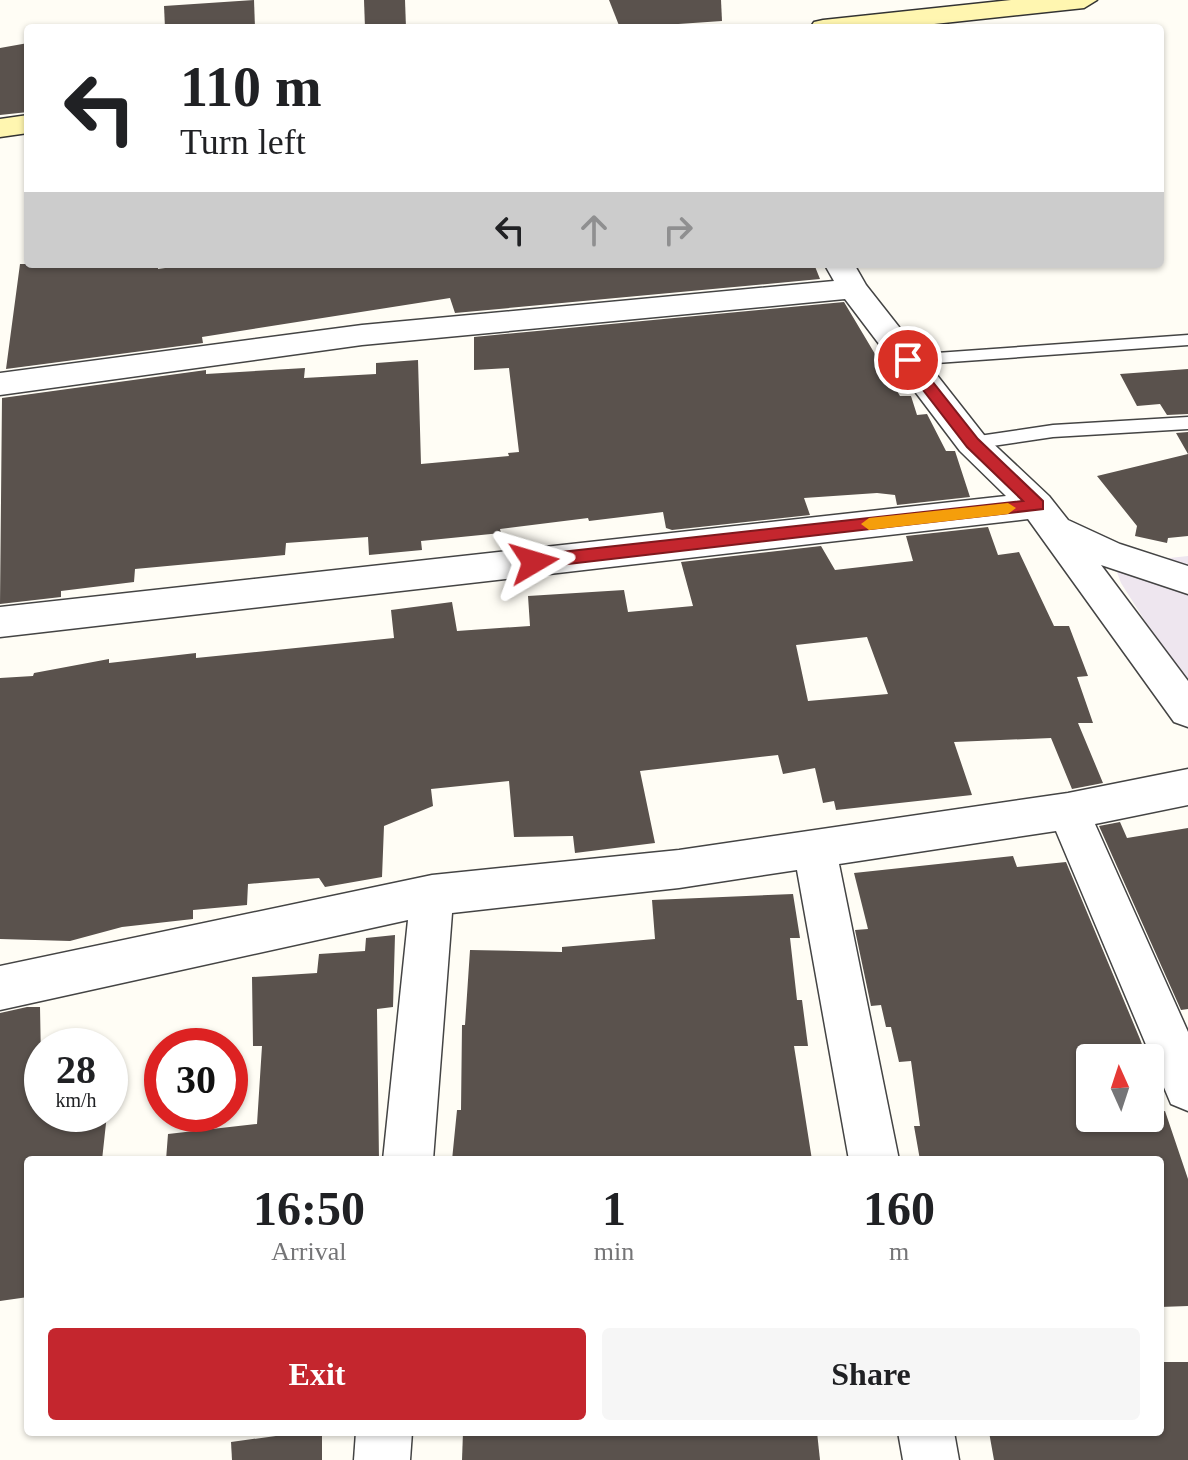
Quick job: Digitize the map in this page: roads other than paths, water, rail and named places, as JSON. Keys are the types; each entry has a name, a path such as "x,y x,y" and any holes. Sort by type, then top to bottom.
{"main road":[{"path":"860,24 1084,0"},
{"path":"0,128 24,125"},
{"path":"0,137 24,134"}],"street":[{"path":"0,384 362,335 846,276 972,443 1046,517 1188,711"},
{"path":"0,622 1046,517 1107,553 1188,580"},
{"path":"0,988 432,895 679,869 1068,811 1188,787"},
{"path":"1068,811 1188,1087"},
{"path":"814,847 873,1156"},
{"path":"408,1156 432,895"},
{"path":"382,1460 384,1436"},
{"path":"927,1436 931,1460"}],"lane":[{"path":"908,360 1188,340"},
{"path":"972,443 1053,431 1188,423"}]}
